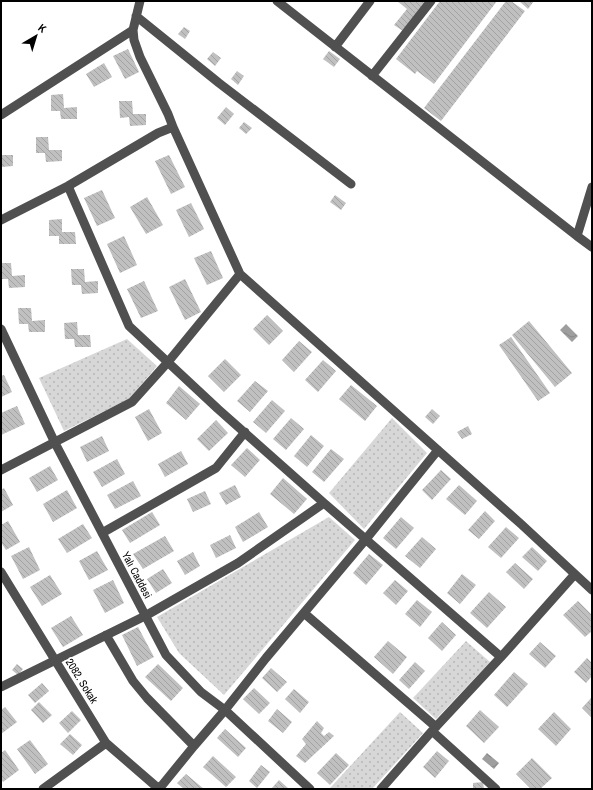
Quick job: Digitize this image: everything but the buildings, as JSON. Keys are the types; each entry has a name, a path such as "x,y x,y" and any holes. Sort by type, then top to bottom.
{"street":[{"path":"140,1 133,30 134,40 140,57 168,114 240,274 521,524 592,590"},
{"path":"277,1 592,247"},
{"path":"335,47 370,1"},
{"path":"372,76 431,1"},
{"path":"136,16 219,83 351,184"},
{"path":"1,115 133,30"},
{"path":"1,220 68,186 158,133 173,127"},
{"path":"68,186 129,326 324,503 500,658"},
{"path":"577,236 592,187"},
{"path":"1,470 132,402 168,362 240,274"},
{"name":"Yalı Caddesi","path":"1,329 55,443 166,655 201,692 225,710 310,789"},
{"path":"102,533 216,468 245,432"},
{"path":"159,789 438,450"},
{"path":"1,687 145,616 238,563 324,503"},
{"name":"2082. Sokak","path":"1,572 106,743 159,789"},
{"path":"381,789 574,574"},
{"path":"304,613 434,729 496,789"},
{"path":"106,635 132,681 194,746"},
{"path":"43,789 106,743"}],"shaded area":[{"path":"127,339 157,366 129,399 64,431 39,378"},
{"path":"392,418 427,453 364,529 329,493"},
{"path":"329,517 355,540 224,695 179,653 157,617"},
{"path":"466,641 490,662 436,719 413,698"},
{"path":"400,712 423,733 372,789 331,789 330,788"}],"water":[{"path":"566,324 578,336 572,342 560,330"},
{"path":"487,753 499,763 494,769 482,759"}]}
